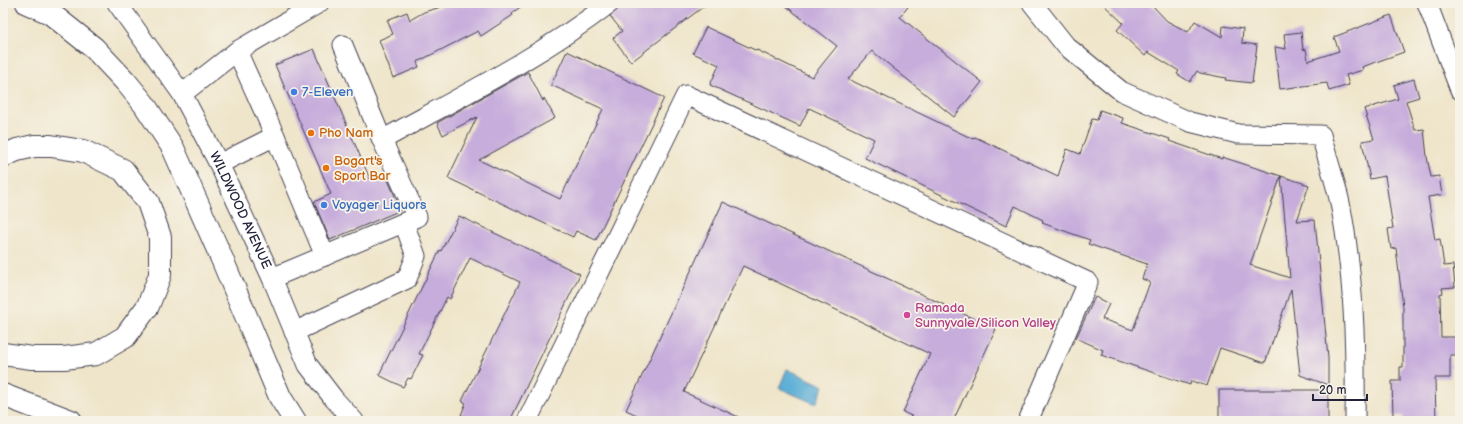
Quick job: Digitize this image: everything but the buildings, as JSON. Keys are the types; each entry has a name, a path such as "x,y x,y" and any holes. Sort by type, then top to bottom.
{"highway":[{"path":"27,3 50,13 94,48 126,82 144,104 173,148 280,397 295,421"},
{"path":"3,156 17,150 34,146 52,146 83,151 123,170 148,202 160,237 160,275 148,306 125,337 96,354 64,358 32,358 3,354"},
{"path":"3,395 71,421"}],"street":[{"name":"WILDWOOD AVENUE","path":"118,3 182,94 219,164 272,278 308,365 334,399 354,421"},
{"path":"182,94 237,51 318,3"},
{"path":"382,140 513,68 610,3"},
{"path":"1032,3 1066,46 1122,91 1128,94 1190,122 1238,134 1321,135 1340,202 1348,258 1354,324 1355,421"},
{"path":"1427,3 1460,90"},
{"path":"272,278 404,223 417,216 382,140 343,45"},
{"path":"237,51 325,256"},
{"path":"527,421 686,95 1088,282 1028,421"},
{"path":"219,164 274,136"},
{"path":"294,332 407,279 416,256 404,223"}],"water":[{"path":"787,369 824,386 816,404 779,388"}],"place":[{"name":"7-Eleven","path":"294,92"},
{"name":"Pho Nam","path":"311,133"},
{"name":"Bogart's Sport Bar","path":"326,168"},
{"name":"Voyager Liquors","path":"324,205"},
{"name":"Ramada Sunnyvale/Silicon Valley","path":"907,315"}]}
